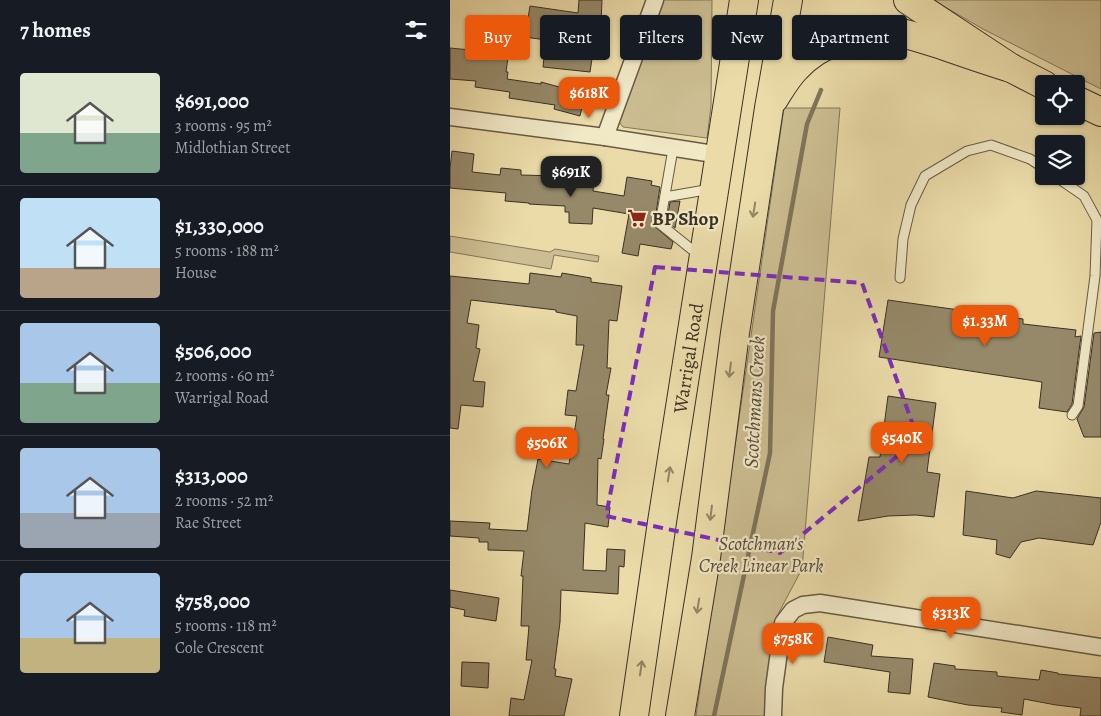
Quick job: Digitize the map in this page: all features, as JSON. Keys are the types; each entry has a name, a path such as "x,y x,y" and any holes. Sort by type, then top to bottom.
{"highway":[{"path":"724,0 731,83"},
{"name":"Warrigal Road","path":"634,716 655,565 744,0"},
{"path":"680,716 706,558 735,333 769,108 788,0"},
{"path":"908,0 1011,68 1035,80"},
{"path":"769,108 786,81 809,56 839,40 859,34 879,31 913,36 1011,68"},
{"path":"1085,104 1101,112"}],"street":[{"path":"605,137 655,0"},
{"path":"450,116 720,155"},
{"path":"773,716 774,688 783,622 793,610 803,605 820,603 1101,647"}],"lane":[{"path":"900,278 903,239 911,205 925,176 967,150 991,145 1035,162"},
{"path":"673,149 660,224 704,260"},
{"path":"1068,185 1084,196 1096,220 1098,277 1078,406 1072,415"},
{"path":"665,197 715,188"}],"highlighted area":[{"path":"655,267 862,283 918,439 780,553 606,516"}],"green space":[{"path":"664,0 712,0 711,106 707,138 623,127 619,122 642,60 702,60 702,15 658,15"},
{"path":"933,0 1101,0 1101,89 1085,81 1085,75 1073,75 983,29"},
{"name":"Scotchman's Creek Linear Park","path":"784,108 840,108 802,569 777,616 768,716 696,716"},
{"path":"450,236 550,252 555,249 599,256 598,262 554,255 551,269 450,252"}],"building":[{"path":"579,0 602,0 601,15 540,15 540,39 530,38 530,6 578,13"},
{"path":"450,48 465,49 465,60 508,60 507,79 541,84 541,82 585,94 580,116 554,109 555,105 509,98 510,92 475,87 476,81 450,79"},
{"path":"544,60 592,60 590,72 543,67"},
{"path":"452,151 474,154 472,172 500,175 501,168 521,170 521,175 594,177 593,191 624,196 627,177 652,181 651,185 660,187 654,226 673,242 671,249 640,244 638,256 622,253 629,214 593,208 592,224 569,223 569,212 565,212 565,206 505,201 506,193 450,188"},
{"path":"680,201 675,228 667,221 670,202"},
{"path":"530,273 561,277 562,273 591,278 591,282 622,286 617,321 609,320 607,368 611,368 606,395 609,395 601,459 598,458 597,505 610,507 608,527 585,523 583,570 606,571 607,549 625,550 624,567 619,566 618,594 561,590 560,622 554,669 556,669 555,676 572,679 564,716 509,716 511,698 524,700 532,660 526,660 529,626 521,626 523,576 521,576 524,551 488,550 488,542 479,542 479,538 450,536 450,521 490,523 489,529 527,531 538,459 569,464 577,416 565,415 568,390 576,391 584,345 576,345 577,316 556,312 556,310 471,300 467,323 479,325 476,348 480,349 473,381 485,382 483,407 461,405 458,429 450,428 450,276 529,284"},
{"path":"888,300 1023,319 1023,324 1076,330 1075,337 1081,336 1072,404 1067,412 1039,408 1042,382 879,357"},
{"path":"1101,332 1101,437 1084,437 1077,419 1084,407 1094,333"},
{"path":"888,396 936,403 927,472 940,474 934,517 916,515 888,516 858,521 869,457 880,457"},
{"path":"966,491 1013,498 1036,491 1101,498 1101,522 1093,545 1039,538 1021,542 1010,558 996,554 997,540 963,535"},
{"path":"450,590 499,598 496,621 464,616 465,610 450,607"},
{"path":"828,637 873,645 871,656 913,659 910,694 888,692 890,672 824,662"},
{"path":"462,662 489,663 488,688 461,686"},
{"path":"934,663 955,666 955,669 997,672 997,676 1039,680 1041,670 1058,674 1101,678 1101,716 1080,716 1081,708 1024,699 1022,715 1001,712 1002,708 968,705 928,697"}],"waterway":[{"name":"Scotchmans Creek","path":"714,716 770,453 773,311 807,124 821,90"}],"place":[{"name":"BP Shop","path":"637,218"}]}
